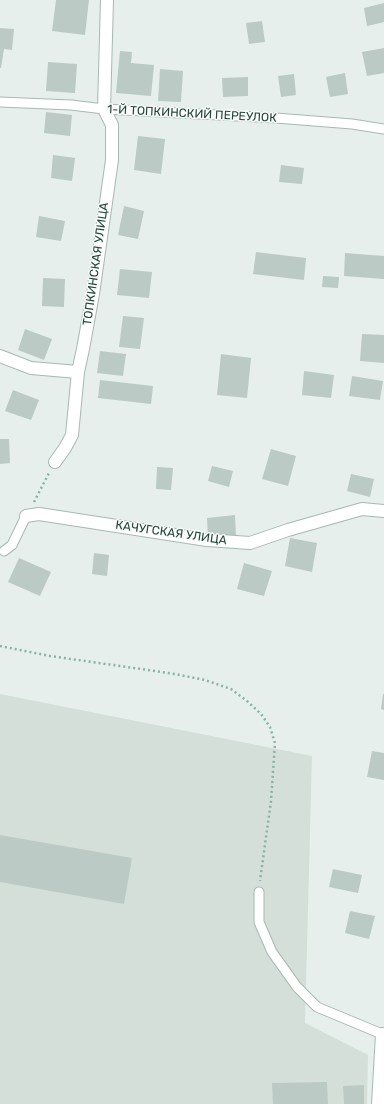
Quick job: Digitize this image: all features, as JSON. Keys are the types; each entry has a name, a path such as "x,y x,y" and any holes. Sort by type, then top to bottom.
{"street":[{"name":"ТОПКИНСКАЯ УЛИЦА","path":"55,462 72,435 78,372 93,294 112,160 112,125 104,109 107,0"},
{"path":"0,356 31,368 78,372"},
{"name":"КАЧУГСКАЯ УЛИЦА","path":"26,516 39,514 206,540 250,543 288,530 362,509 384,511"},
{"path":"378,1104 382,1034"}],"lane":[{"name":"1-Й ТОПКИНСКИЙ ПЕРЕУЛОК","path":"0,102 71,105 104,109 284,119 352,124 384,129"},
{"path":"4,551 12,545 26,516"},
{"path":"259,892 259,922 272,952 297,988 317,1007 382,1034"}],"path":[{"path":"26,516 55,462"},
{"path":"0,646 50,656 205,680 231,689 261,714 270,727 275,742 271,801 259,892"}],"shaded area":[{"path":"0,694 312,756 305,1023 368,1055 367,1104 0,1104"}],"building":[{"path":"56,0 89,0 85,35 52,31"},
{"path":"384,3 384,22 367,26 364,8"},
{"path":"262,21 265,42 249,44 246,23"},
{"path":"0,28 14,29 12,50 4,49 1,68 0,68"},
{"path":"384,48 384,73 367,76 362,52"},
{"path":"120,51 132,52 131,63 154,65 151,96 116,93"},
{"path":"48,62 77,64 75,93 46,91"},
{"path":"160,69 183,71 181,102 158,101"},
{"path":"345,73 348,94 330,97 326,77"},
{"path":"294,74 296,95 281,97 278,76"},
{"path":"248,77 248,96 223,97 222,78"},
{"path":"46,112 72,115 70,136 44,133"},
{"path":"138,136 165,139 161,174 134,170"},
{"path":"53,155 75,158 72,181 51,178"},
{"path":"281,165 304,168 302,184 279,182"},
{"path":"124,206 144,211 138,239 118,235"},
{"path":"39,216 65,221 61,241 36,237"},
{"path":"256,252 306,258 304,280 253,274"},
{"path":"345,253 384,256 384,279 344,276"},
{"path":"120,269 152,272 149,298 117,295"},
{"path":"323,276 339,277 338,288 322,287"},
{"path":"43,278 65,279 64,307 42,306"},
{"path":"123,316 144,318 140,349 119,347"},
{"path":"25,329 52,339 44,360 18,350"},
{"path":"362,334 384,335 384,363 360,361"},
{"path":"100,351 126,354 123,376 97,373"},
{"path":"221,354 251,358 247,398 217,395"},
{"path":"304,371 334,375 331,398 302,395"},
{"path":"352,376 383,381 380,400 349,396"},
{"path":"100,380 153,386 151,404 98,398"},
{"path":"13,390 39,400 31,420 5,411"},
{"path":"0,439 9,439 10,463 0,464"},
{"path":"271,449 296,456 288,486 262,479"},
{"path":"212,466 233,471 229,487 208,481"},
{"path":"157,467 173,468 171,490 156,489"},
{"path":"351,474 374,479 370,497 347,491"},
{"path":"235,515 236,536 208,538 207,518"},
{"path":"290,538 317,543 312,572 285,566"},
{"path":"94,553 109,555 107,576 92,574"},
{"path":"19,558 51,572 40,596 8,582"},
{"path":"244,563 272,571 264,596 237,589"},
{"path":"384,694 384,710 381,709"},
{"path":"372,751 384,753 384,780 367,777"},
{"path":"0,835 132,858 124,904 0,882"},
{"path":"333,869 362,875 358,893 329,887"},
{"path":"350,911 375,916 369,939 345,933"},
{"path":"327,1082 328,1104 273,1104 272,1083"},
{"path":"364,1085 364,1104 344,1104 343,1086"}]}
